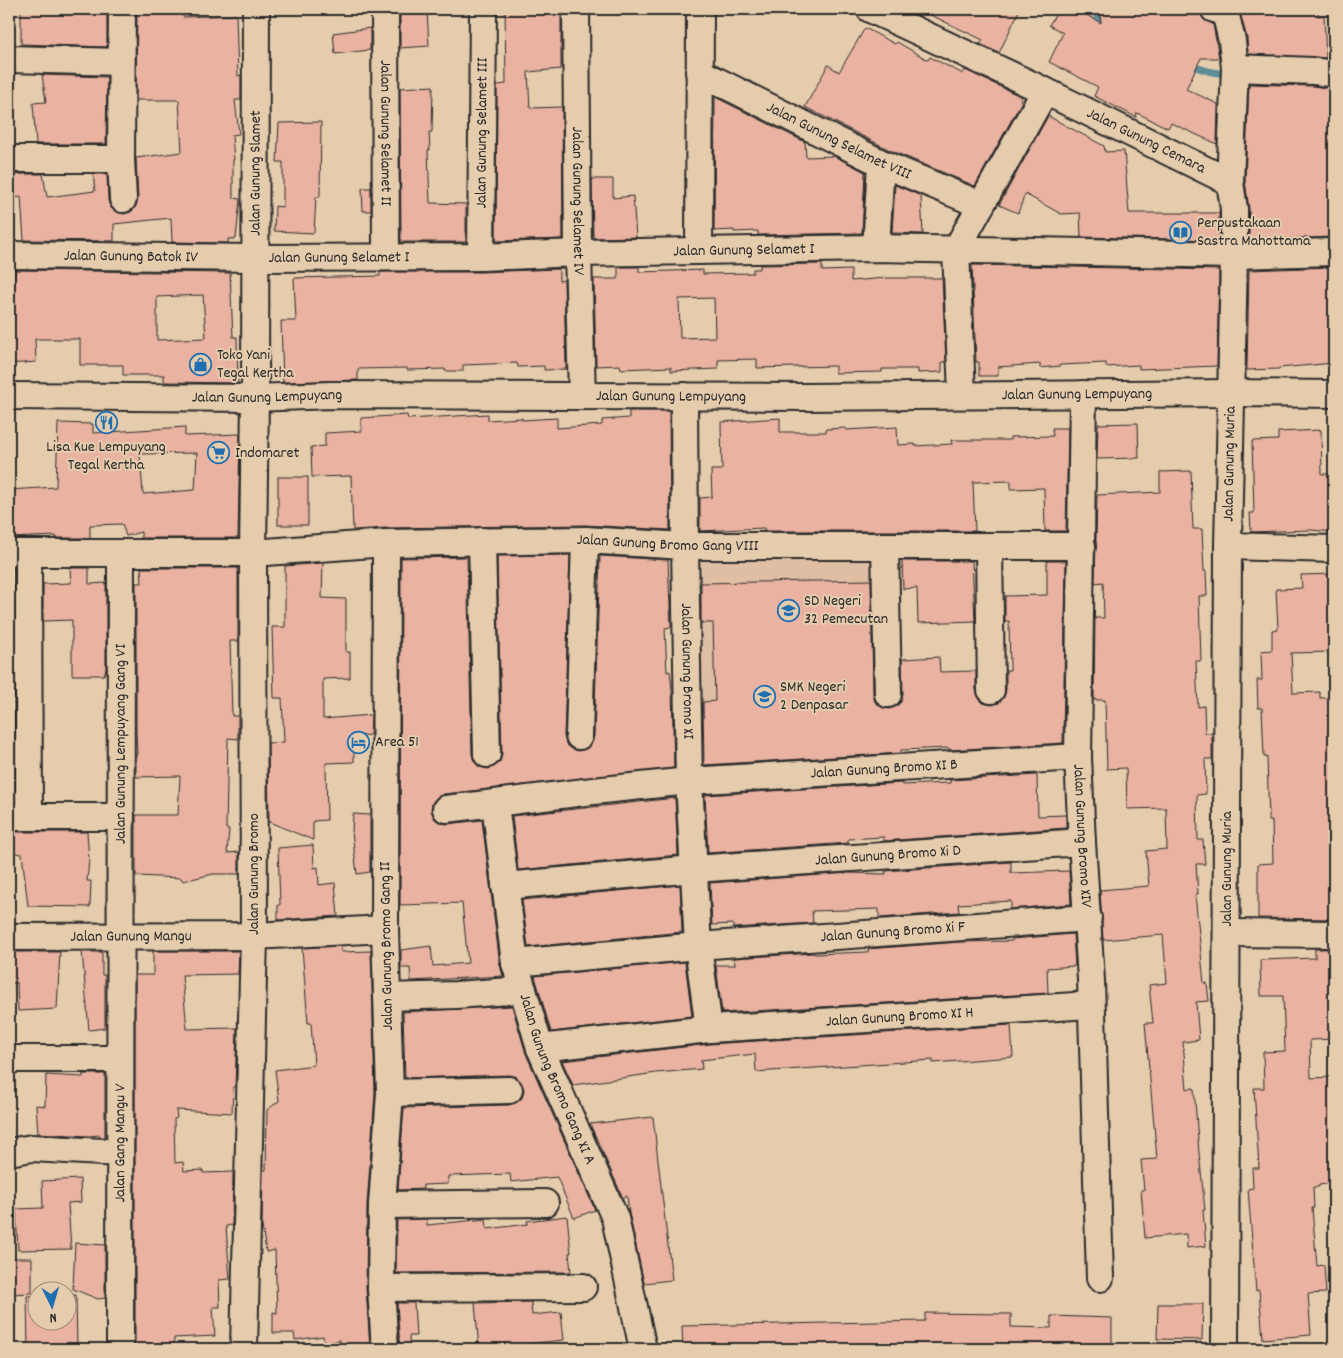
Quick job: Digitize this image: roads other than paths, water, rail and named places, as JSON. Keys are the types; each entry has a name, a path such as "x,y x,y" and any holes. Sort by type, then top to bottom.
{"street":[{"path":"122,9 121,159 123,199"},
{"name":"Jalan Gunung Slamet","path":"255,398 256,9"},
{"name":"Jalan Gunung Selamet II","path":"385,9 386,256"},
{"name":"Jalan Gunung Selamet III","path":"480,257 483,9"},
{"name":"Jalan Gunung Selamet IV","path":"576,9 578,252 582,395"},
{"path":"699,251 700,9"},
{"name":"Jalan Gunung Cemara","path":"870,9 1045,91 1230,182"},
{"path":"1217,9 1226,16 1232,40 1235,69 1230,182 1234,209 1232,393"},
{"path":"9,59 121,62"},
{"path":"1235,69 1313,70 1334,74"},
{"name":"Jalan Gunung Selamet VIII","path":"699,72 881,163 981,205"},
{"path":"962,395 956,250 1045,91"},
{"path":"9,159 121,159"},
{"path":"876,248 881,163"},
{"name":"Jalan Gunung Selamet I","path":"255,258 480,257 578,252 876,248 1234,255 1334,252"},
{"name":"Jalan Gunung Batok IV","path":"9,254 255,258"},
{"name":"Jalan Gunung Muria","path":"1225,1345 1228,546 1232,393"},
{"name":"Jalan Gunung Bromo XIV","path":"1083,394 1078,758 1088,918 1100,1278"},
{"name":"Jalan Gunung Lempuyang","path":"9,396 255,398 331,395 1334,394"},
{"name":"Jalan Gunung Bromo XI","path":"684,396 689,782 698,946 709,1029"},
{"name":"Jalan Gunung Bromo","path":"244,1349 254,936 253,553 255,398"},
{"path":"580,736 585,540"},
{"name":"Jalan Gunung Bromo Gang VIII","path":"18,553 253,553 386,543 585,540 685,546 1082,546"},
{"path":"482,541 487,754"},
{"name":"Jalan Gunung Bromo Gang II","path":"385,1349 381,1288 382,1205 390,1093 385,929 386,543"},
{"path":"885,546 888,694"},
{"path":"989,546 991,690"},
{"path":"1228,546 1334,549"},
{"name":"Jalan Gunung Lempuyang Gang VI","path":"120,936 121,552"},
{"path":"18,553 19,817 121,817"},
{"name":"Jalan Gunung Bromo XI B","path":"446,809 594,791 689,782 1078,758"},
{"name":"Jalan Gunung Bromo Gang XI A","path":"494,804 515,963 540,1048 616,1218 644,1349"},
{"name":"Jalan Gunung Bromo Xi D","path":"505,886 694,869 1082,842"},
{"name":"Jalan Gunung Bromo Xi F","path":"515,963 698,946 1088,918"},
{"name":"Jalan Gunung Mangu","path":"9,937 254,936 385,929"},
{"path":"1227,933 1334,934"},
{"name":"Jalan Gang Mangu V","path":"120,936 120,1349"},
{"path":"387,997 446,996 523,990"},
{"name":"Jalan Gunung Bromo XI H","path":"540,1048 709,1029 1091,1005"},
{"path":"9,1059 120,1059"},
{"path":"390,1093 509,1090"},
{"path":"9,1152 32,1148 120,1153"},
{"path":"382,1205 545,1203"},
{"path":"381,1288 583,1287"}],"waterway":[{"path":"1095,9 1100,26 1103,29"},
{"path":"1189,65 1229,75"}],"place":[{"name":"Perpustakaan Sastra Mahottama","path":"1181,232"},
{"name":"Toko Yani Tegal Kertha","path":"201,364"},
{"name":"Lisa Kue Lempuyang Tegal Kertha","path":"106,423"},
{"name":"Indomaret","path":"219,453"},
{"name":"SD Negeri 32 Pemecutan","path":"788,610"},
{"name":"SMK Negeri 2 Denpasar","path":"764,696"},
{"name":"Area 51","path":"359,742"}]}
